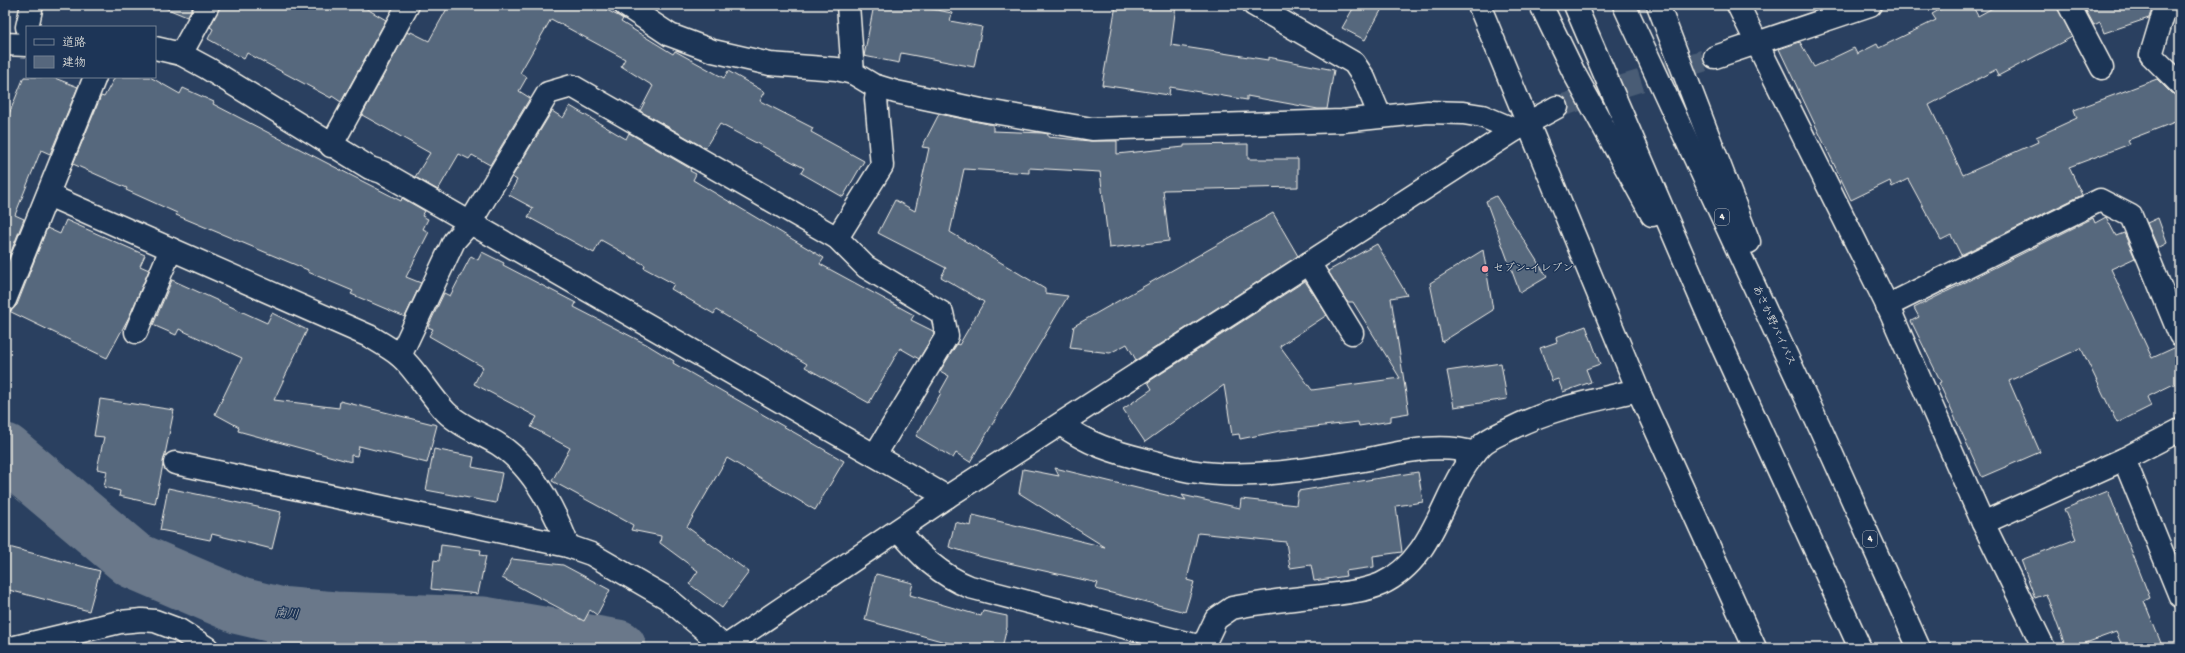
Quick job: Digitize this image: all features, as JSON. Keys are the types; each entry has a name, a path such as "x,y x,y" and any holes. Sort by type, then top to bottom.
{"main road":[{"path":"22,38 32,5"},
{"path":"181,54 208,5"},
{"path":"331,146 408,5"},
{"path":"625,5 670,35 712,51 770,64 837,69 853,73 878,87 981,110 1092,129 1342,121 1428,112 1463,113 1482,116 1521,126"},
{"path":"848,5 853,73"},
{"path":"1254,5 1354,63 1364,78 1380,116"},
{"path":"1479,5 1521,126 1638,390 1755,648"},
{"path":"1541,5 1574,73 1712,324"},
{"path":"1575,5 1712,324 1860,648"},
{"name":"あさか野バイパス","path":"1624,5 1821,430 1919,648"},
{"name":"4","path":"1658,5 1821,430"},
{"path":"1738,5 1887,306 1983,522 2044,648"},
{"path":"1715,57 1870,5"},
{"path":"2069,5 2102,68"},
{"path":"2166,5 2151,55 2180,84"},
{"path":"156,48 181,54 207,68 331,146 370,168 382,172 947,497"},
{"path":"5,300 95,78"},
{"path":"400,356 454,241 470,223 548,93 572,86 837,238 866,267 942,313 947,336 875,455"},
{"path":"837,238 882,166 876,99 878,87"},
{"path":"175,463 568,546 591,554 667,598 724,647 947,497 1521,126 1557,108"},
{"path":"48,195 369,336 400,356 448,414 499,445 516,458 535,482 556,516 568,546"},
{"path":"1887,306 2100,200 2131,216 2180,335"},
{"path":"136,332 171,249"},
{"path":"1309,263 1352,333"},
{"path":"899,530 919,555 945,574 970,587 1198,646 1206,640 1216,619 1232,608 1361,590 1381,584 1409,563 1424,546 1434,530 1458,476 1483,443 1550,411 1638,390"},
{"path":"1060,424 1076,436 1108,450 1189,470 1205,472 1287,471 1434,448 1460,449 1475,453"},
{"path":"1983,522 2124,459 2180,430"},
{"path":"2124,459 2180,596"},
{"path":"11,648 62,642 120,622 142,620 155,621 179,630 207,648"}],"building":[{"path":"158,5 194,5 187,17"},
{"path":"220,5 360,5 386,20 341,102 247,53 244,59 208,39 213,29 210,27"},
{"path":"449,5 598,5 620,17 623,19 621,22 673,54 675,51 724,78 728,71 765,92 760,101 813,128 811,132 864,161 843,197 801,173 804,168 720,124 705,148 640,111 653,86 621,66 625,59 551,19 520,73 527,77 519,91 530,98 490,165 472,155 469,159 459,154 438,190 415,177 430,153 362,115 407,32 410,34 411,32 429,41"},
{"path":"874,5 913,5 952,13 950,21 982,27 974,67 901,53 899,63 864,56"},
{"path":"1116,5 1176,5 1171,45 1268,60 1268,57 1334,70 1327,109 1318,109 1247,96 1247,100 1170,87 1169,95 1102,85"},
{"path":"1355,5 1384,5 1365,40 1342,28"},
{"path":"1948,5 1972,5 1978,16 1998,5 2057,5 2072,37 1998,76 1995,70 1929,105 1963,175 2038,142 2036,137 2077,118 2074,110 2157,79 2171,93 2180,96 2180,120 2128,140 2130,144 2069,167 2082,195 1961,255 1951,235 1941,240 1908,179 1892,187 1890,181 1851,200 1779,49 1800,42 1814,67 1854,48 1857,54 1877,44 1879,48 1936,20 1932,14"},
{"path":"2083,5 2153,5 2149,18 2104,33 2100,22 2094,25"},
{"path":"24,77 55,78 78,87 50,154 41,150 15,215 24,219 5,267 5,124"},
{"path":"114,78 152,78 180,94 183,88 214,102 213,104 401,201 402,198 425,211 422,216 428,219 423,229 429,232 406,277 421,283 405,317 351,294 353,291 308,272 308,270 176,215 177,213 126,190 127,188 73,164 101,96 104,97"},
{"path":"570,106 626,139 629,133 691,169 690,171 696,174 693,180 824,258 820,264 914,315 911,320 933,331 934,334 919,359 900,348 869,403 805,367 807,364 716,310 714,314 671,289 674,284 644,268 645,265 601,240 594,253 528,217 533,208 509,195 517,180 512,177 552,111 563,118"},
{"path":"939,114 993,125 993,131 1043,133 1048,134 1048,137 1090,141 1117,141 1117,154 1184,147 1184,145 1248,144 1248,159 1298,159 1298,187 1163,190 1169,241 1109,248 1100,172 1029,168 1029,173 964,169 950,232 1045,289 1045,293 1068,296 970,462 956,453 953,458 916,436 949,376 940,371 957,344 959,345 984,302 941,277 946,268 878,233 895,200 915,211 929,148 922,147"},
{"path":"1496,196 1547,277 1520,293 1486,201"},
{"path":"1273,213 1298,256 1136,360 1127,344 1110,353 1070,348 1074,326"},
{"path":"2106,217 2116,236 2124,233 2135,258 2111,269 2152,358 2176,347 2180,347 2180,381 2147,397 2151,406 2117,423 2081,348 2009,381 2040,452 1982,477 1939,383 1941,382 1911,321 1919,317 1914,308 2093,218 2095,223"},
{"path":"2158,218 2167,243 2158,248 2147,223"},
{"path":"66,220 145,255 140,266 149,270 130,315 107,358 9,311 17,305 47,228 60,234"},
{"path":"1377,244 1407,295 1391,298 1409,413 1391,416 1391,421 1359,426 1358,422 1280,431 1240,439 1239,434 1232,435 1224,385 1145,442 1123,409 1152,389 1148,382 1305,281 1327,315 1280,346 1312,390 1400,378 1353,302 1347,302 1328,271"},
{"path":"1483,250 1493,310 1442,342 1430,283"},
{"path":"482,252 504,263 503,265 576,303 574,307 646,344 674,361 673,363 844,461 815,510 727,458 687,527 749,572 722,608 689,584 698,571 660,543 661,536 631,530 633,525 552,481 570,448 531,427 537,417 474,384 483,367 429,336 433,329 428,327 444,293 450,296 471,256 478,260"},
{"path":"172,280 267,323 272,313 307,330 274,400 339,408 340,401 437,425 427,463 359,446 357,456 351,455 351,462 238,431 239,427 215,414 242,358 179,329 176,335 153,325"},
{"path":"1586,326 1600,364 1586,369 1591,382 1563,392 1558,379 1552,381 1540,348 1557,342 1556,337"},
{"path":"1501,363 1507,399 1454,407 1447,371"},
{"path":"100,399 174,410 155,504 119,496 120,491 104,487 107,471 97,469 104,437 94,436"},
{"path":"434,449 474,457 472,467 502,473 496,503 426,490"},
{"path":"1055,468 1186,500 1182,495 1240,508 1241,499 1296,505 1298,491 1418,472 1423,502 1396,506 1402,552 1373,556 1374,567 1345,571 1346,576 1314,581 1311,565 1290,568 1286,542 1198,533 1187,580 1194,582 1185,612 1096,589 1098,583 982,557 949,547 955,522 971,526 973,515 1105,547 1019,493 1023,469 1059,476"},
{"path":"168,488 281,512 272,549 212,534 210,540 160,530"},
{"path":"2108,491 2150,598 2144,601 2163,648 2123,648 2116,632 2072,648 2066,648 2046,594 2035,598 2021,560 2076,539 2064,509"},
{"path":"441,545 481,550 480,555 486,556 478,594 431,589 434,560 439,561"},
{"path":"5,546 100,571 89,611 5,589"},
{"path":"512,559 563,565 610,590 597,615 590,610 584,621 502,578"},
{"path":"876,574 913,583 910,595 981,616 983,611 1007,616 1007,627 1002,648 967,648 865,620"}],"waterway":[{"name":"南川","path":"5,452 133,560 240,606 278,615 335,620 484,625 618,648"}],"tunnel":[{"path":"1557,107 1715,57"}],"place":[{"name":"セブン-イレブン","path":"1485,269"}]}
